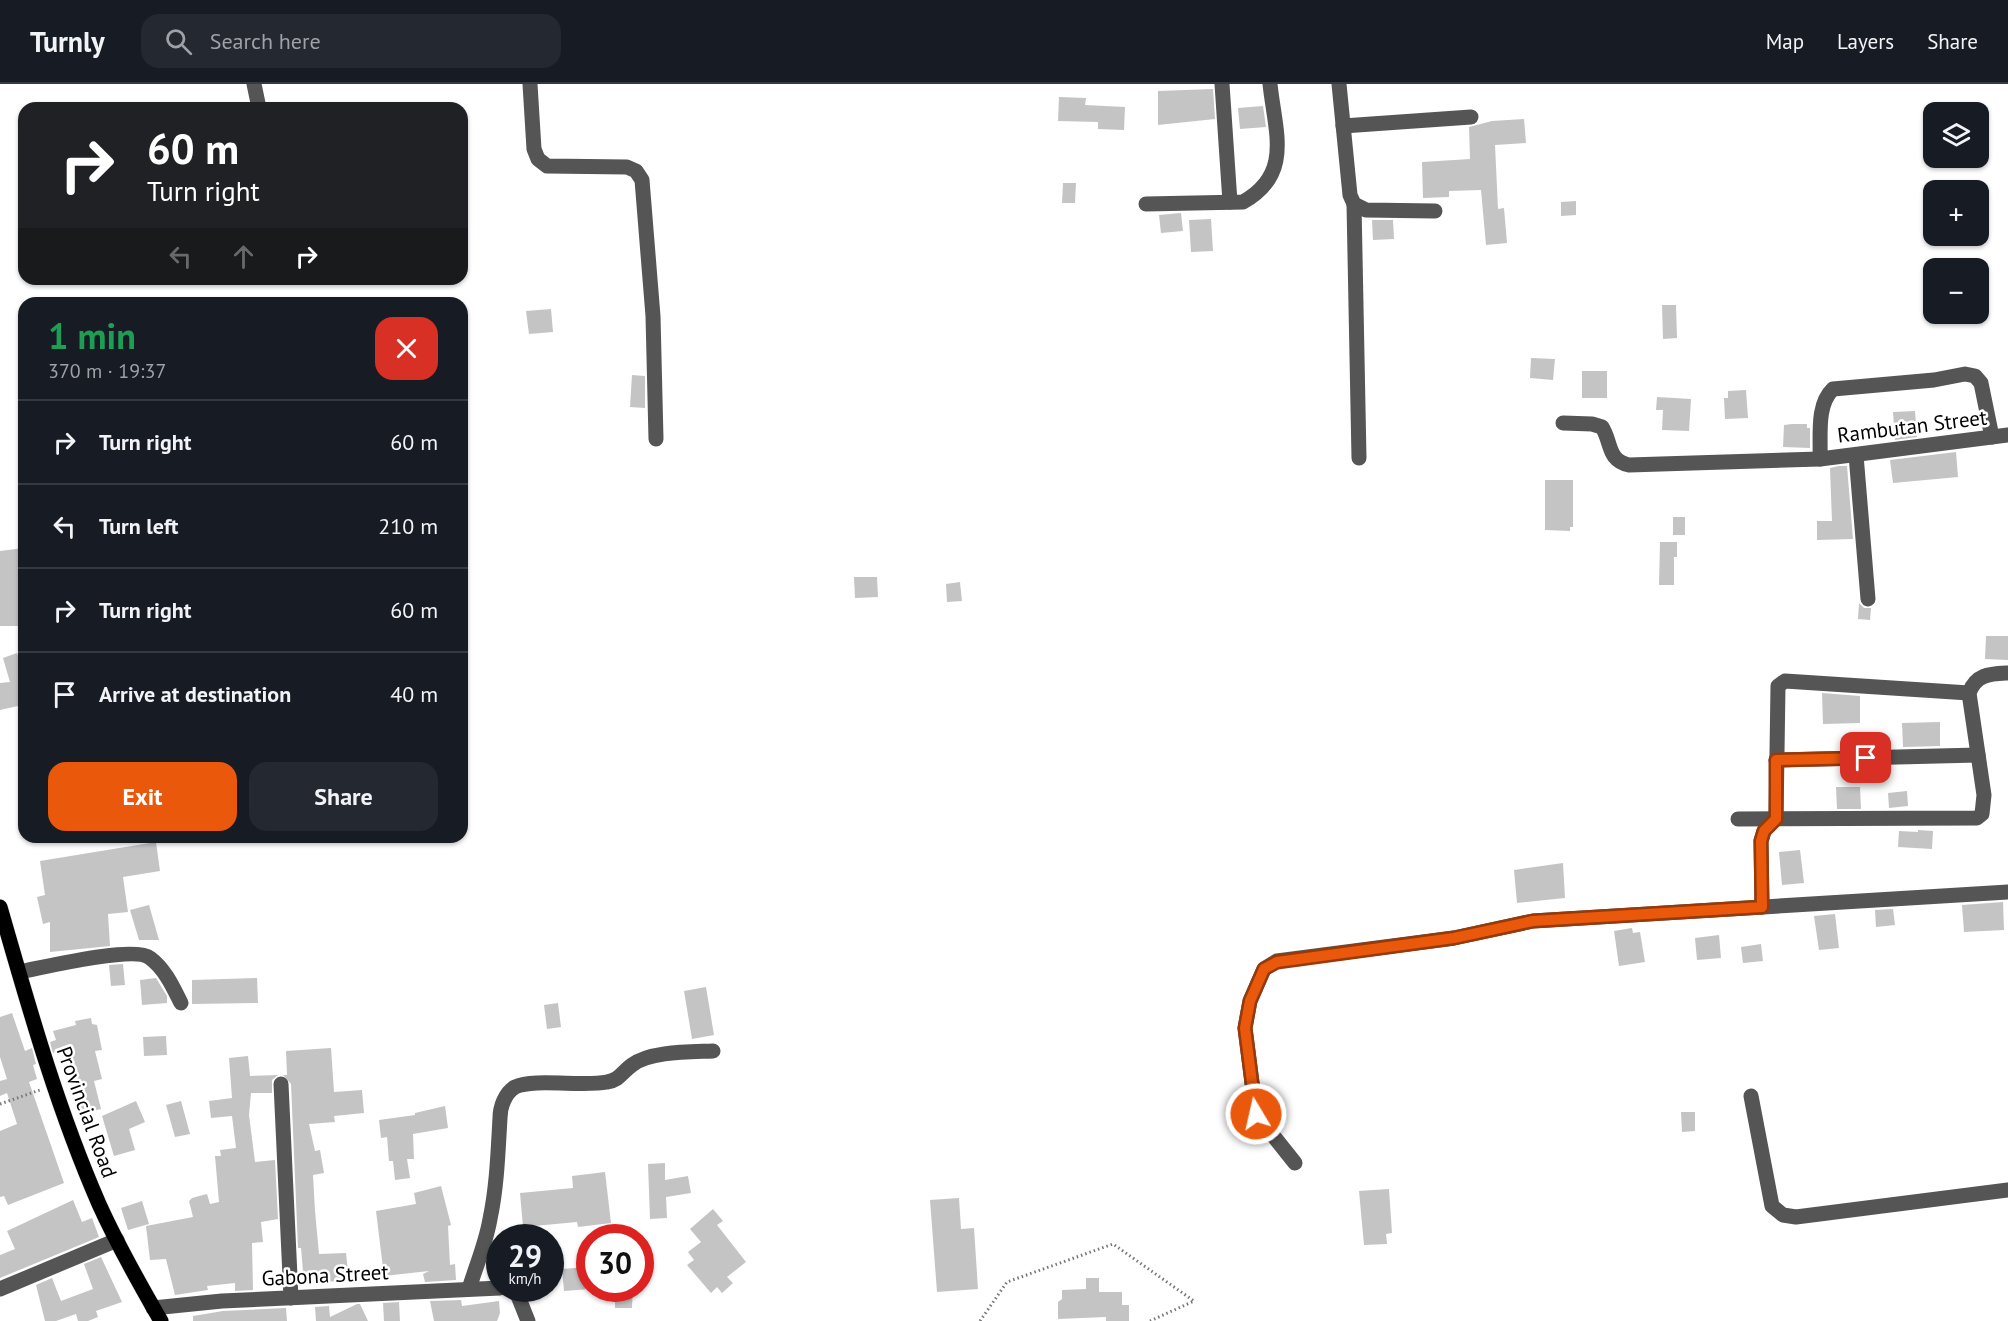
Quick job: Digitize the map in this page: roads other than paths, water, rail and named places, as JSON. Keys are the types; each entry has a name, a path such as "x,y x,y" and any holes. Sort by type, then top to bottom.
{"main road":[{"name":"Provincial Road","path":"0,907 52,1085 100,1206 157,1314"}],"street":[{"path":"254,84 258,102"},
{"path":"530,84 534,149 538,159 547,166 627,167 636,171 642,180 653,316 656,440"},
{"path":"1222,84 1230,202"},
{"path":"1146,204 1243,202 1256,195 1275,171 1277,154 1270,84"},
{"path":"1339,84 1350,195 1354,204 1359,458"},
{"path":"1343,126 1471,117"},
{"path":"1354,204 1366,210 1435,211"},
{"path":"1820,459 1823,405 1826,396 1833,389 1934,380 1965,374 1975,376 1982,383 1992,437"},
{"name":"Rambutan Street","path":"1563,423 1592,424 1602,427 1614,458 1620,463 1629,465 1820,459 2008,435"},
{"path":"1856,455 1868,598"},
{"path":"1738,819 1977,818 1982,814 1984,795 1969,693 1972,683 1979,677 2008,673"},
{"path":"1762,907 1761,841 1764,831 1776,819 1776,694 1778,686 1785,681 1969,693"},
{"path":"1776,760 1978,755"},
{"path":"1295,1163 1256,1114 1245,1028 1250,1001 1264,969 1277,962 1454,938 1533,921 2008,892"},
{"path":"19,972 103,956 141,954 149,956 168,977 181,1004"},
{"path":"469,1289 490,1221 497,1180 500,1114 509,1091 518,1086 530,1084 597,1084 613,1081 621,1077 632,1064 676,1052 713,1051"},
{"path":"281,1084 291,1298"},
{"path":"1751,1096 1772,1206 1784,1215 1796,1217 2008,1190"},
{"path":"0,1289 117,1240"},
{"name":"Gabona Street","path":"157,1314 291,1298 486,1288"},
{"path":"520,1302 528,1321"}]}
